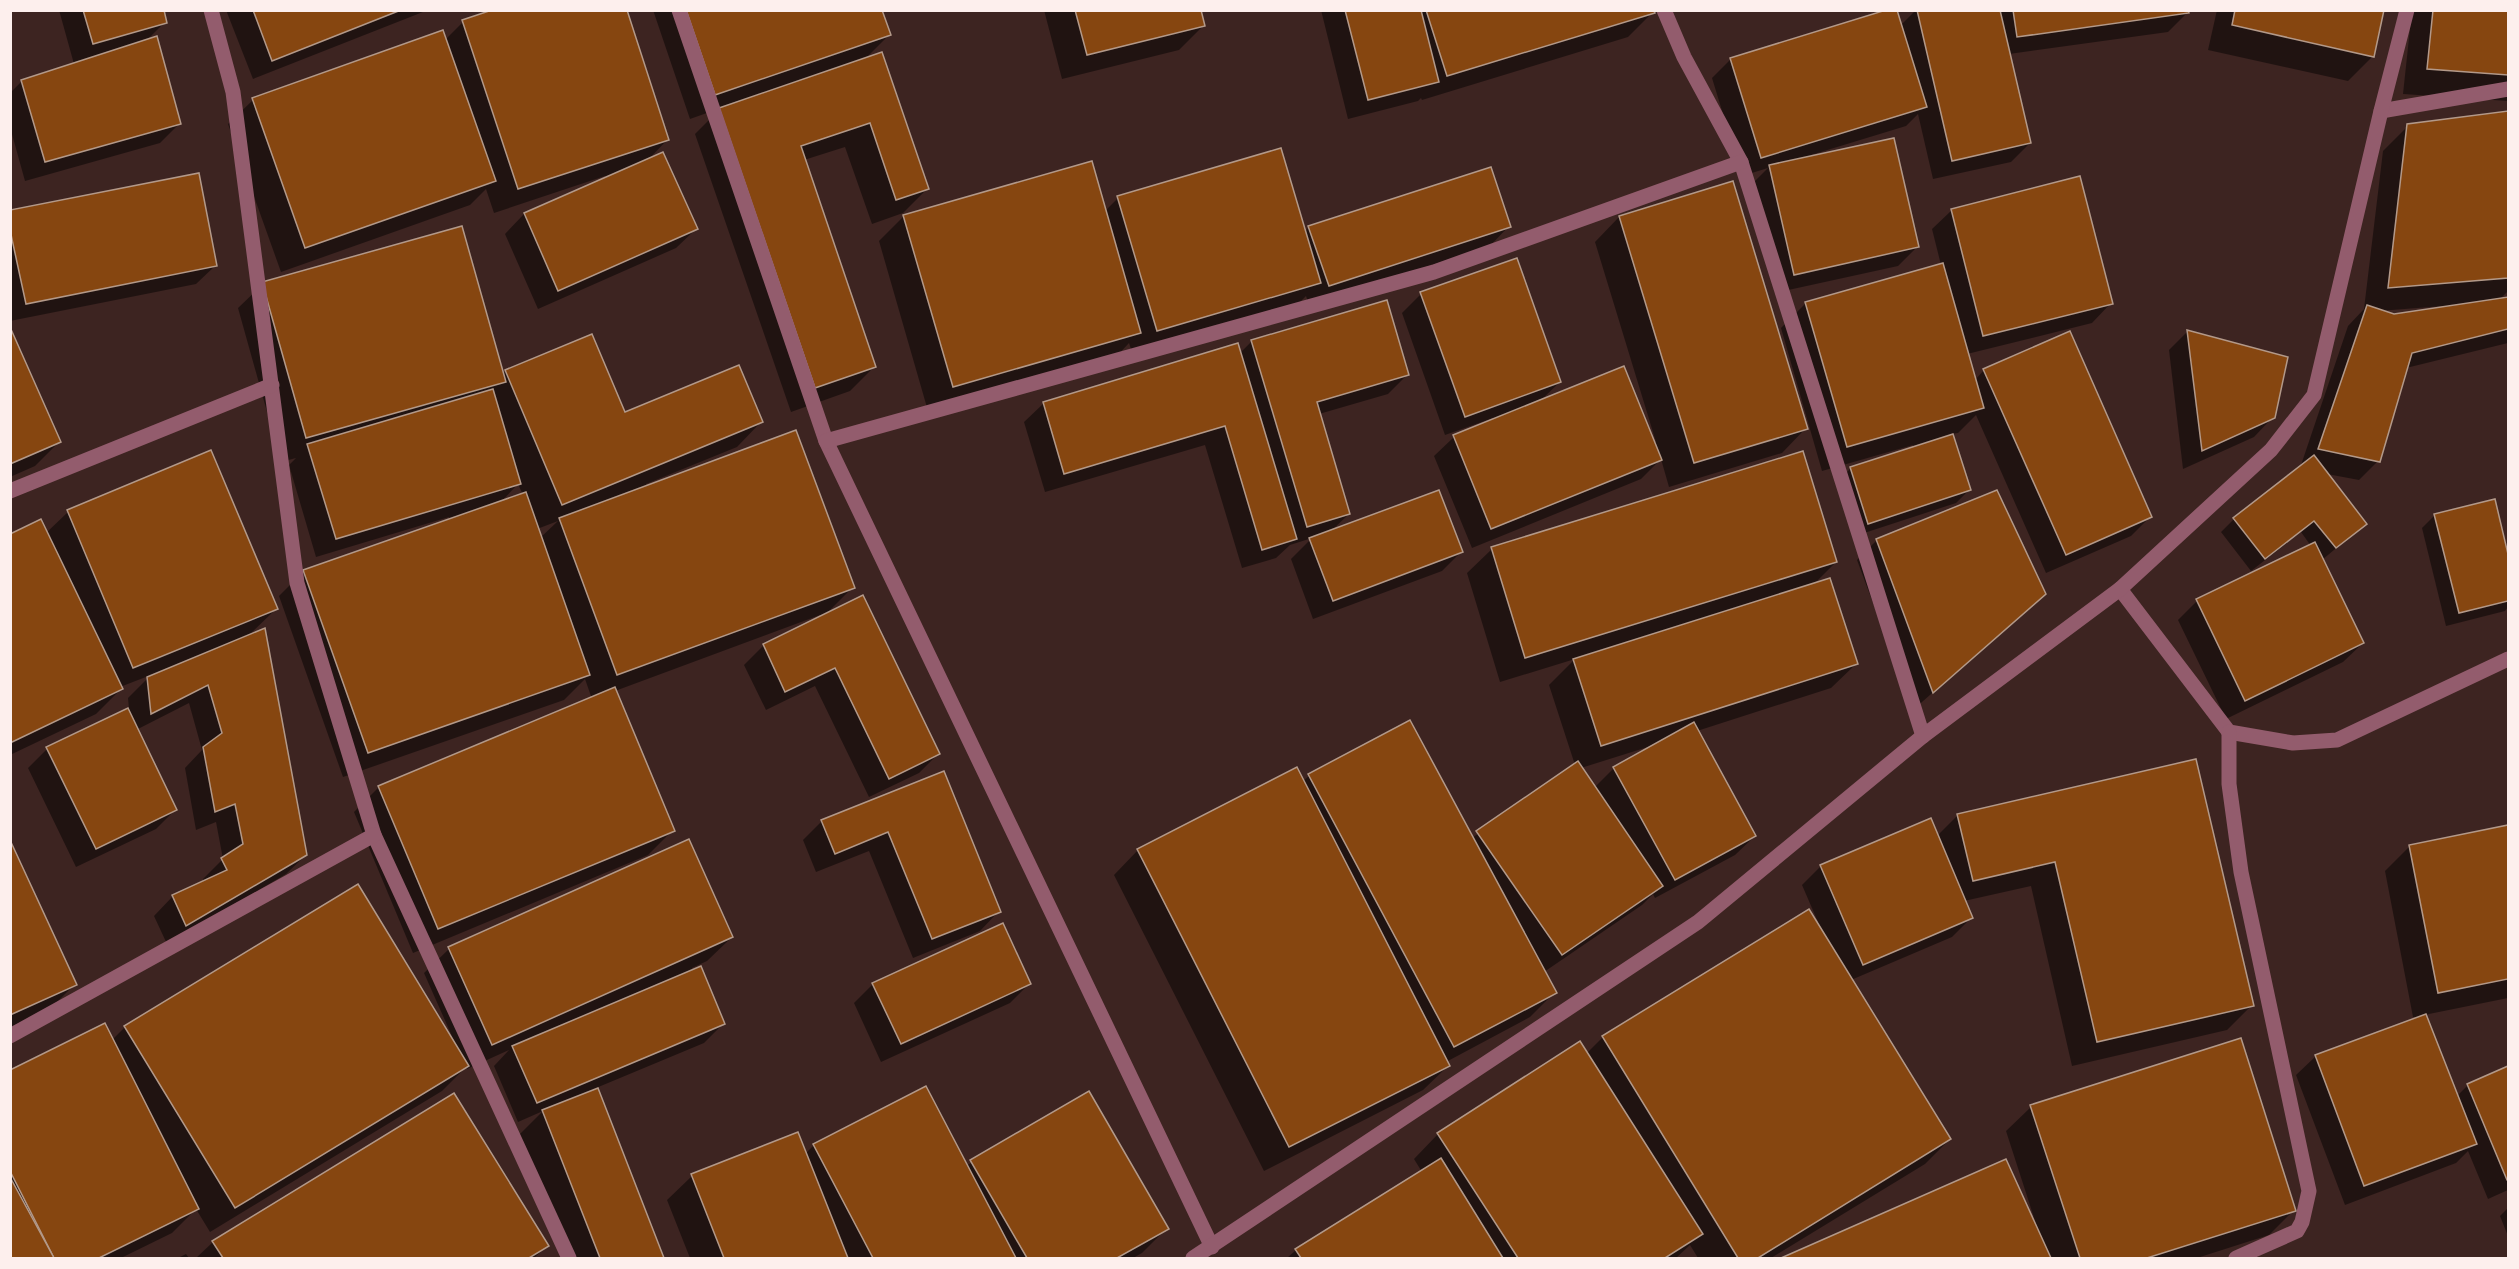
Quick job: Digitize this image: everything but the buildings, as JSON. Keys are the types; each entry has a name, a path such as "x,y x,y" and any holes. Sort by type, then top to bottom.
{"street":[{"path":"211,10 233,92 297,583 374,835 569,1258"},
{"path":"679,10 826,441 1212,1247"},
{"path":"1664,10 1684,57 1741,162 1923,736"},
{"path":"1193,1258 1698,922 1923,736 2120,589 2271,450 2314,395 2380,111 2407,10"},
{"path":"2380,111 2508,89"},
{"path":"826,441 1434,272 1741,162"},
{"path":"10,491 188,417 272,385"},
{"path":"2120,589 2229,732 2229,784 2241,872 2309,1191 2302,1222 2297,1231 2236,1258"},
{"path":"2229,732 2294,742 2337,740 2508,659"},
{"path":"10,1036 374,835"}]}
